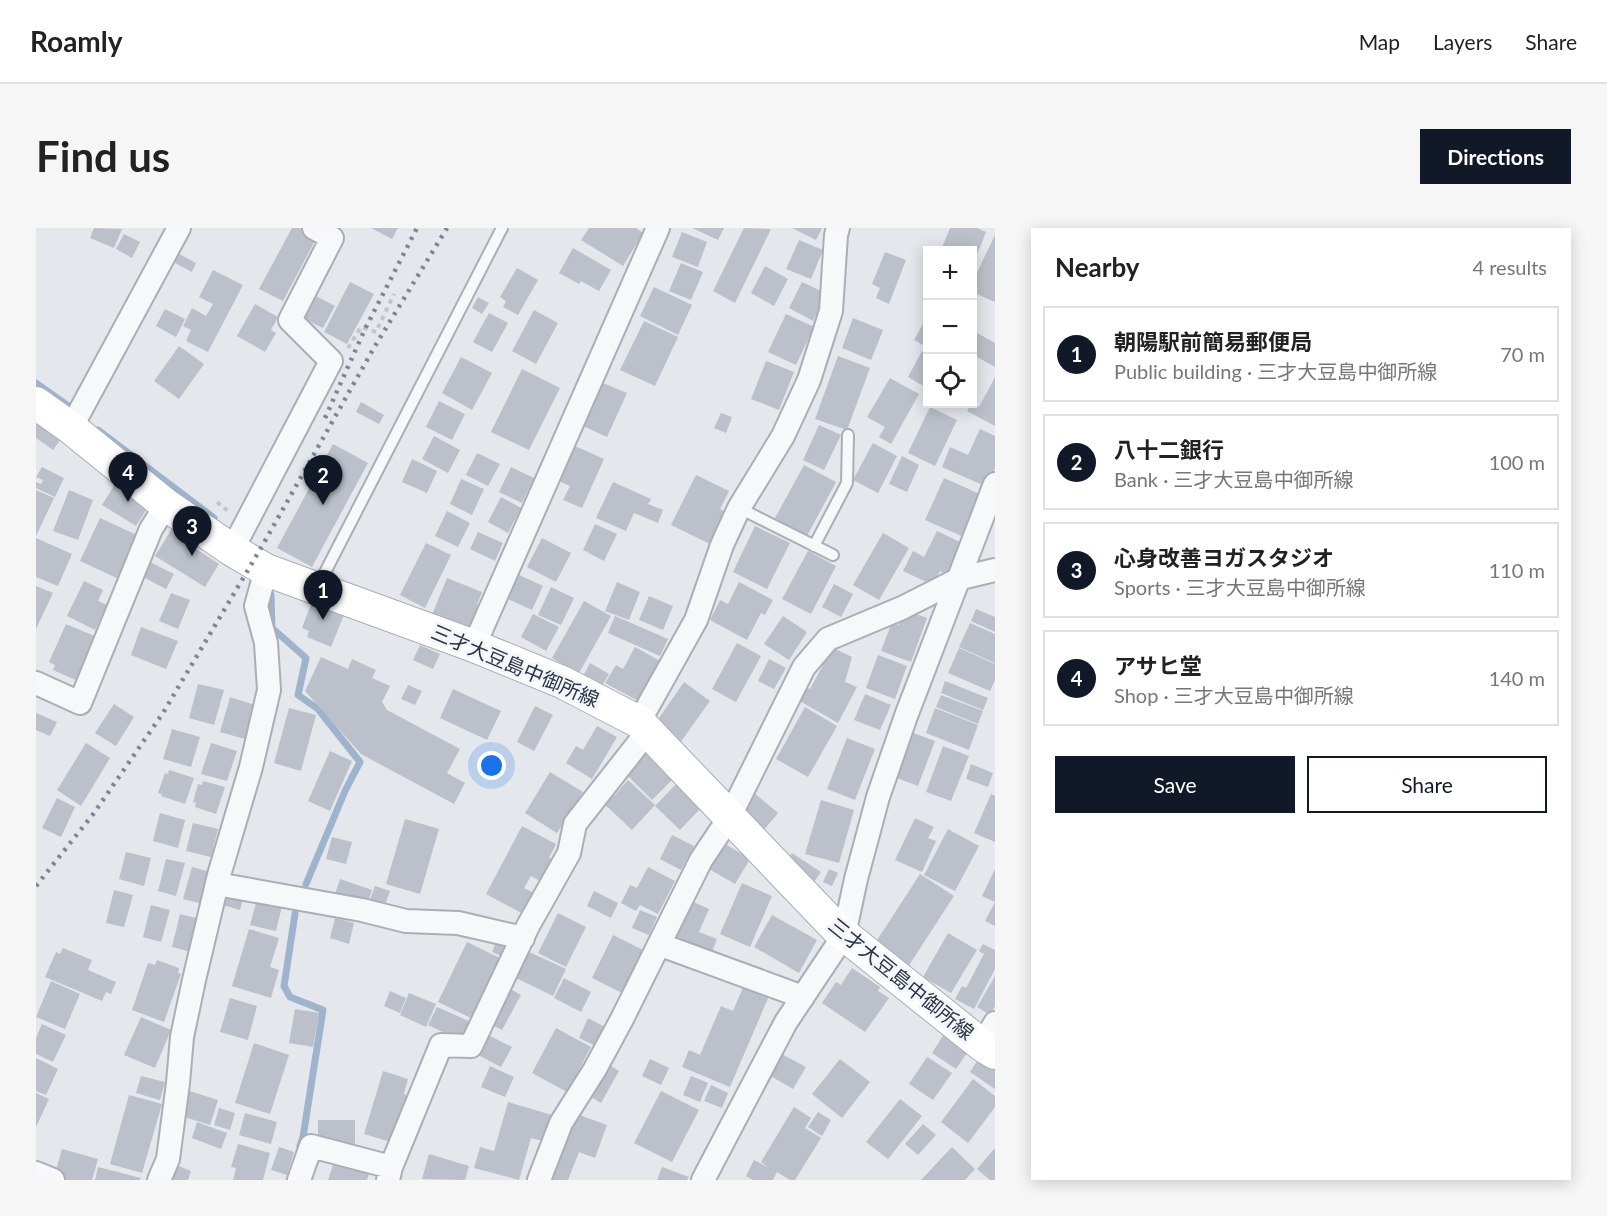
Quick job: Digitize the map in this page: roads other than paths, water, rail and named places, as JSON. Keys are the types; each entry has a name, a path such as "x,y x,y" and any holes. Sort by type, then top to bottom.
{"main road":[{"name":"三才大豆島中御所線","path":"36,403 71,428 166,505 266,570 474,646 562,682 644,727 844,936 990,1040"}],"street":[{"path":"71,428 179,228"},
{"path":"232,550 331,361 290,320 332,238 314,228"},
{"path":"474,646 658,228"},
{"path":"299,1180 311,1146 389,1174 441,1045 471,1046 523,938 569,853 575,824 644,727 696,620 722,545 739,507 783,436 809,380 831,310 838,228"},
{"path":"703,1180 786,1022 844,936 856,879 878,797 906,716 961,578 995,484"},
{"path":"36,683 80,703 152,530 166,505"},
{"path":"159,1180 168,1159 182,1037 217,884 251,767 269,690 266,643 256,606 266,570"},
{"path":"539,1180 561,1123 600,1059 660,945 701,860 729,818 804,667 828,639 902,608 961,578 995,570"},
{"path":"217,884 362,910 406,921 458,923 523,938"},
{"path":"660,945 803,997"},
{"path":"36,1173 53,1180"}],"lane":[{"path":"317,589 502,228"},
{"path":"814,546 847,483 848,435"},
{"path":"739,507 833,555"}],"waterway":[{"path":"36,383 70,407"},
{"path":"98,430 214,518"},
{"path":"271,595 272,628 306,658 298,695 318,709 360,762 345,791 306,884"},
{"path":"295,914 284,986 290,997 323,1010 300,1146"}],"railway":[{"path":"325,418 365,329 417,228"},
{"path":"36,886 94,813 163,713 261,548 375,346 447,228"}],"place":[{"name":"アサヒ堂","path":"128,502"},
{"name":"八十二銀行","path":"323,505"},
{"name":"心身改善ヨガスタジオ","path":"192,556"},
{"name":"朝陽駅前簡易郵便局","path":"323,620"}]}
